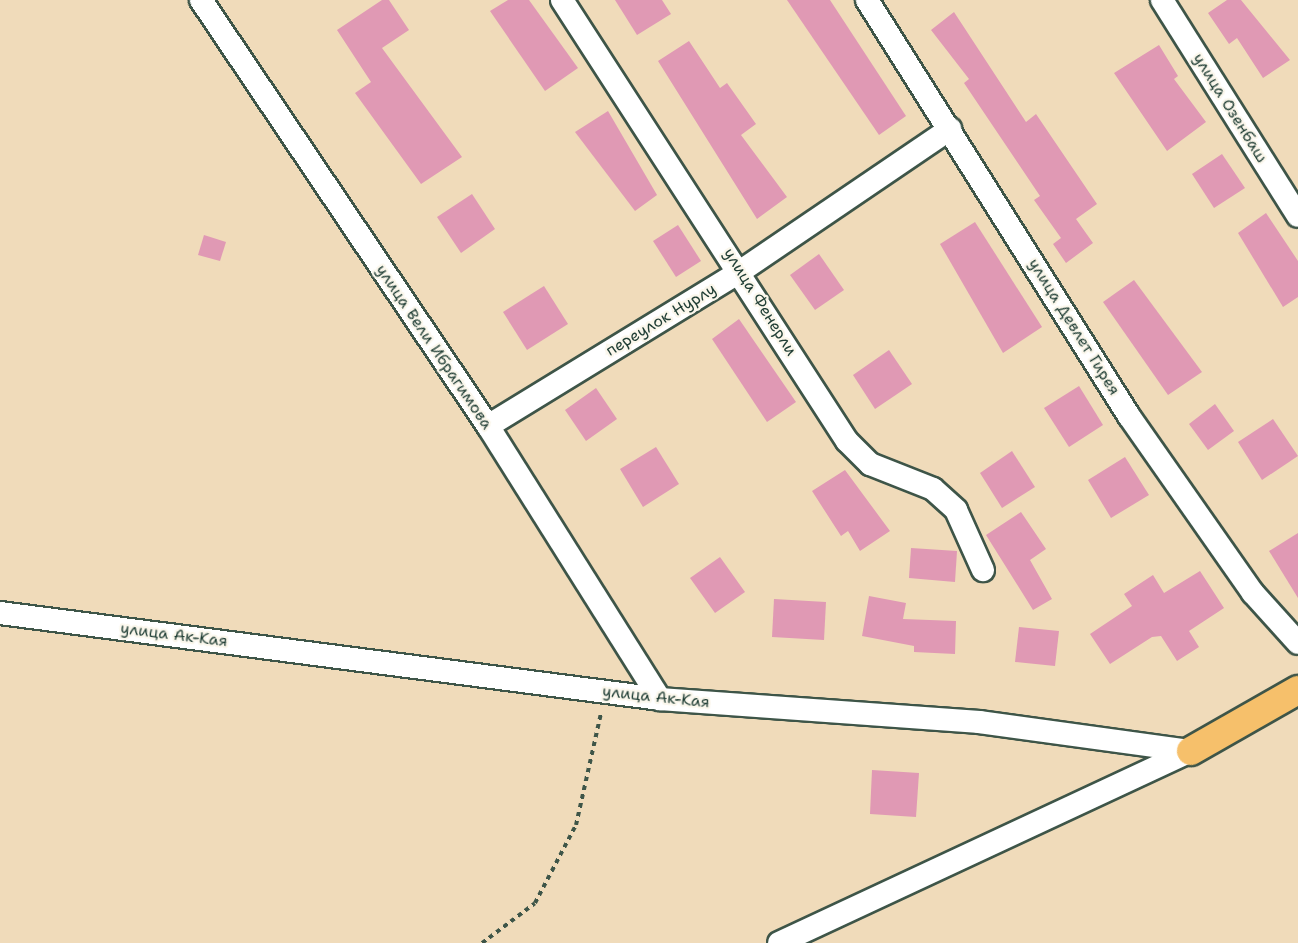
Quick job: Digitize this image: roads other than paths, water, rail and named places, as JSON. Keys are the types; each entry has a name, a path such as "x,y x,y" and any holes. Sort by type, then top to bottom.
{"main road":[{"path":"1191,751 1298,690"}],"street":[{"name":"улица Вели Ибрагимова","path":"201,0 488,426 660,699"},
{"name":"улица Фенерли","path":"562,0 741,271 847,441 870,464 933,489 956,510 983,570"},
{"name":"улица Девлет Гирея","path":"867,0 1130,416 1253,593 1298,644"},
{"name":"улица Озенбаш","path":"1162,0 1298,216"},
{"name":"переулок Нурлу","path":"488,426 741,271 950,129"},
{"name":"улица Ак-Кая","path":"0,613 660,699 979,722 1191,751"},
{"path":"779,943 1191,751"}]}
